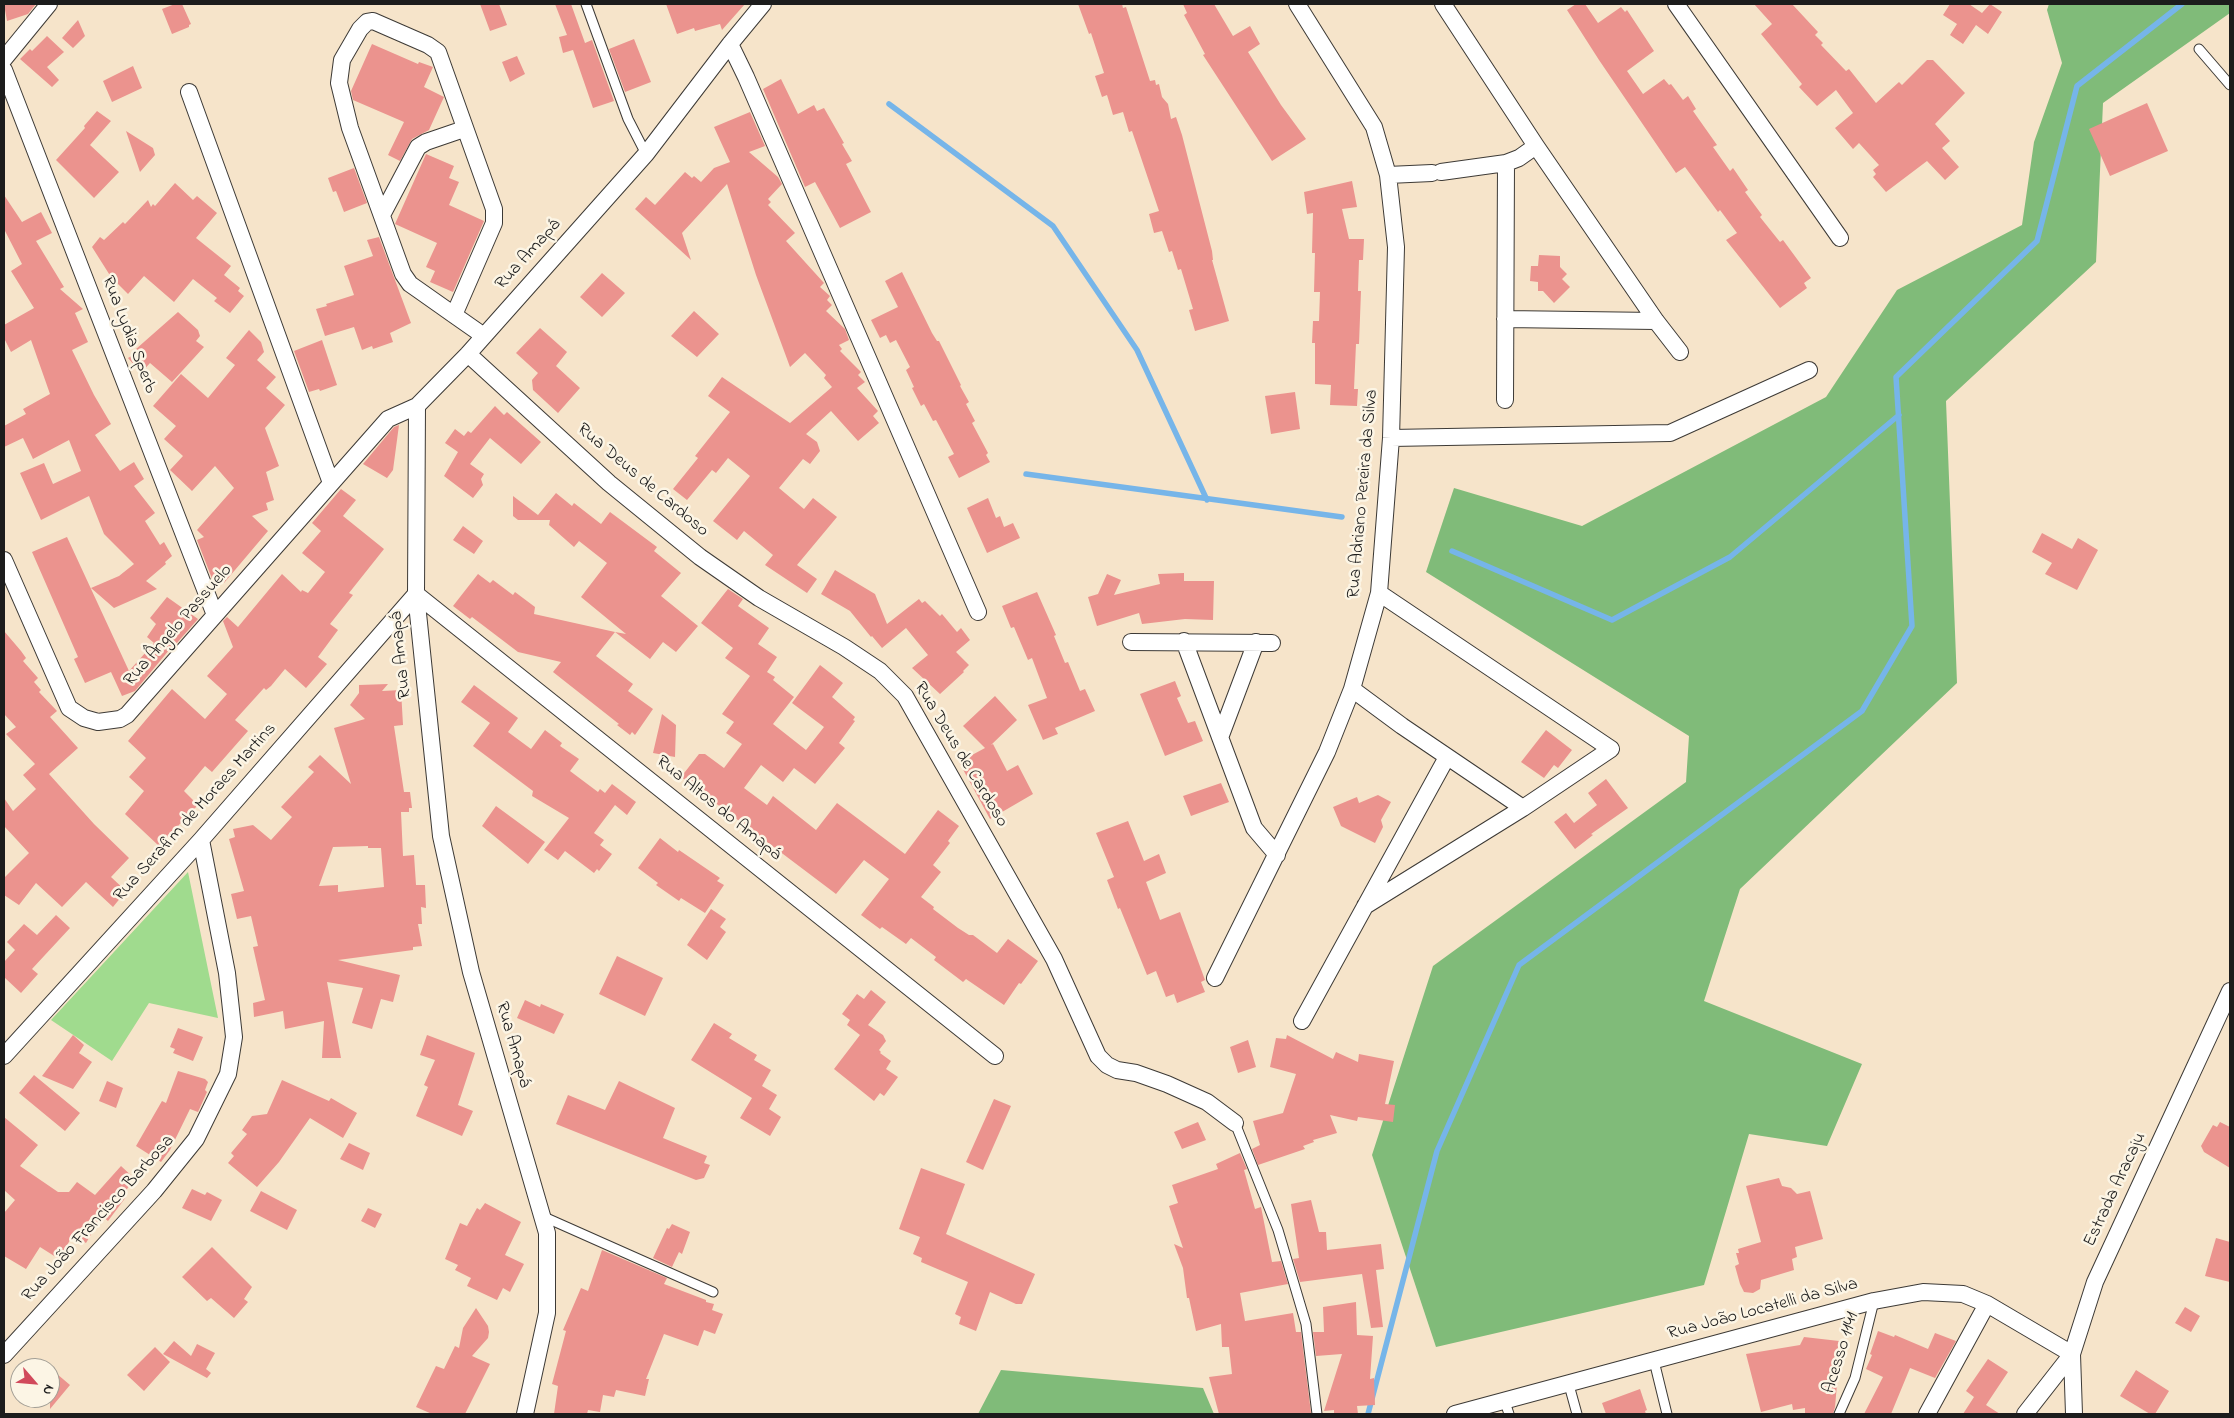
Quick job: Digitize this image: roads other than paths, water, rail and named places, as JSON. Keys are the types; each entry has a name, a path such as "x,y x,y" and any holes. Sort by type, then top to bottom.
{"street":[{"path":"4,58 49,4"},
{"name":"Rua Amapá","path":"525,1414 547,1313 547,1233 471,972 441,836 416,594 417,406 468,354 646,154 763,4"},
{"name":"Rua Adriano Pereira da Silva","path":"1215,978 1327,752 1352,689 1379,593 1391,438 1396,247 1388,174 1374,127 1297,4"},
{"path":"1443,4 1536,146 1656,321 1680,352"},
{"path":"1676,4 1840,238"},
{"path":"454,315 495,216 494,209 438,52 428,45 373,21 367,22 360,29 342,60 339,83 350,128 403,274 410,284 454,315 484,336"},
{"path":"730,44 978,612"},
{"name":"Rua Lydia Sperb","path":"4,70 215,615"},
{"path":"189,92 331,483"},
{"path":"382,215 418,148 426,142 464,129"},
{"path":"1388,174 1437,172 1506,163 1519,158 1536,146"},
{"path":"1505,400 1506,163"},
{"path":"1505,318 1656,321"},
{"name":"Rua Deus de Cardoso","path":"468,354 609,483 700,557 759,598 873,666 905,696 1054,959 1098,1056 1107,1065 1117,1070 1136,1073 1167,1084 1206,1102 1235,1123"},
{"path":"1391,438 1670,433 1809,370"},
{"name":"Rua Ângelo Passuelo","path":"4,560 69,708 84,718 98,722 120,719 127,715 388,418 417,406"},
{"path":"1365,906 1524,808 1611,749 1379,593"},
{"name":"Rua Serafim de Moraes Martins","path":"4,1056 201,840 416,594"},
{"name":"Rua Altos do Amapá","path":"416,594 995,1056"},
{"path":"1184,641 1221,735 1254,828 1277,855"},
{"path":"1131,642 1264,642 1221,735"},
{"path":"1352,689 1447,757 1524,808"},
{"path":"1302,1022 1447,757"},
{"name":"Rua João Francisco Barbosa","path":"4,1355 154,1191 196,1138 228,1074 234,1037 227,973 201,840"},
{"name":"Estrada Aracaju","path":"2074,1414 2072,1354 2095,1282 2230,991"},
{"name":"Rua João Locatelli da Silva","path":"1455,1414 1507,1408 1569,1385 1654,1361 1874,1301 1923,1292 1963,1294 1987,1304 2072,1354"},
{"path":"1927,1414 1987,1304"},
{"path":"2025,1414 2072,1354"}],"lane":[{"path":"586,4 628,119 646,154"},
{"path":"2199,49 2230,85"},
{"path":"1235,1123 1278,1230 1306,1324 1317,1414"},
{"path":"541,1215 713,1292"},
{"name":"Acesso 1141","path":"1839,1414 1855,1378 1874,1301"},
{"path":"1654,1361 1667,1414"},
{"path":"1569,1385 1577,1414"}],"waterway":[{"path":"1368,1414 1437,1151 1519,965 1862,711 1912,626 1896,377 2037,241 2077,86 2182,4"},
{"path":"889,104 1053,226 1137,350 1207,500"},
{"path":"1452,551 1612,620 1730,557 1899,415"},
{"path":"1026,474 1342,517"}]}
